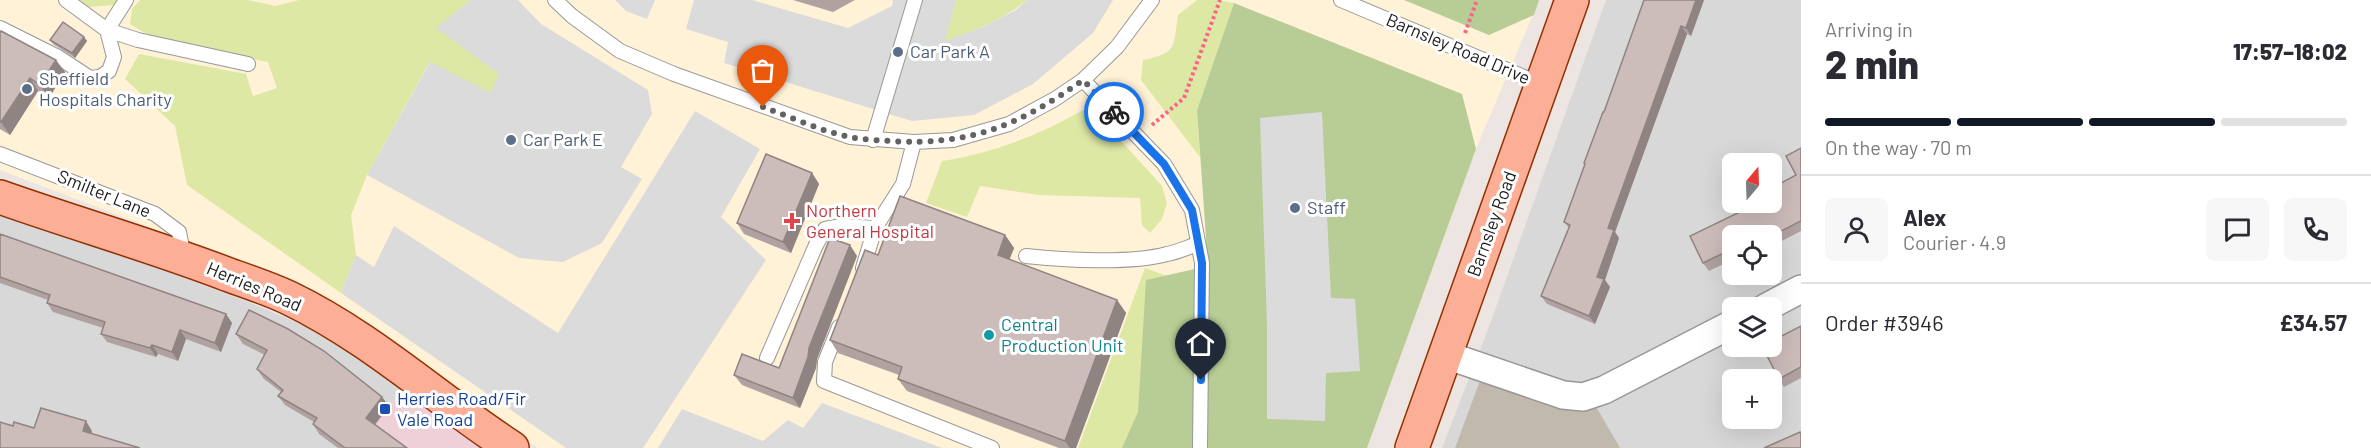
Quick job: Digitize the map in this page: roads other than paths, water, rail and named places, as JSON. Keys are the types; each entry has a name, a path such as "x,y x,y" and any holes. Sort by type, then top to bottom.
{"main road":[{"name":"Barnsley Road","path":"1412,448 1572,0"},
{"name":"Herries Road","path":"0,197 184,258 288,298 401,368 472,422 512,448"}],"street":[{"path":"1782,299 1801,289"},
{"path":"1446,355 1563,395 1583,397 1604,390 1722,329"}],"lane":[{"path":"66,0 107,30 138,40 248,64"},
{"path":"0,28 58,57 90,78 100,77 110,71 114,57 107,30 126,0"},
{"path":"555,0 572,16 620,51 674,74 850,138 914,142 953,140 1009,124 1055,99 1083,80 1117,47 1152,0"},
{"path":"873,140 915,0"},
{"name":"Barnsley Road Drive","path":"1341,0 1543,85"},
{"path":"1083,80 1164,164 1192,210 1202,263 1200,448"},
{"path":"857,282 875,228 903,184 914,142"},
{"name":"Smilter Lane","path":"0,154 155,214 179,232 184,258"},
{"path":"767,358 825,229 842,226 875,228"},
{"path":"1026,256 1047,259 1126,259 1165,255 1198,244"},
{"path":"845,312 825,362 824,381 992,448"}],"place":[{"name":"Car Park A","path":"898,52"},
{"name":"Sheffield Hospitals Charity","path":"27,89"},
{"name":"Car Park E","path":"511,140"},
{"name":"Staff","path":"1295,208"},
{"name":"Northern General Hospital","path":"792,221"},
{"name":"Central Production Unit","path":"989,335"},
{"name":"Herries Road/Fir Vale Road","path":"385,409"}]}
